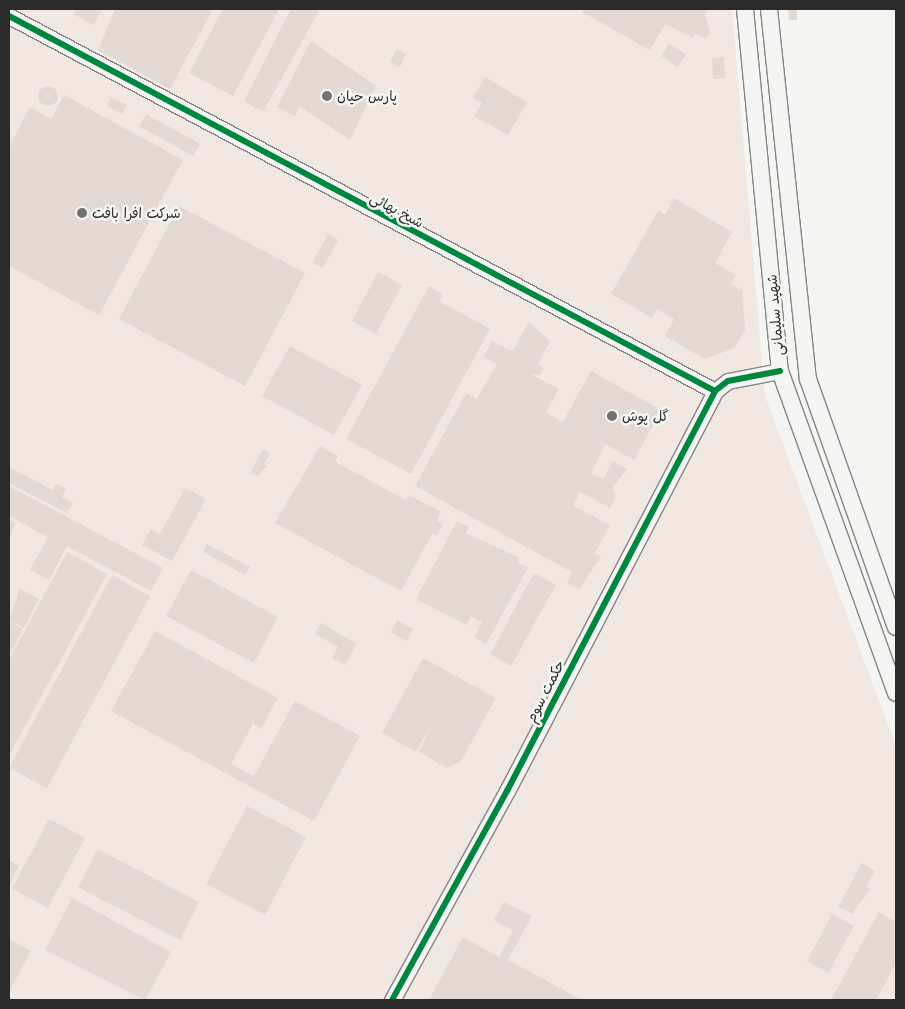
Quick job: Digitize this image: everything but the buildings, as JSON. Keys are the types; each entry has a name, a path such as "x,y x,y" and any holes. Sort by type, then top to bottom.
{"main road":[{"name":"شهید سلیمانی","path":"745,9 780,371 896,693"},
{"name":"شهید سلیمانی","path":"770,9 808,379 896,627"}],"street":[{"name":"شیخ بهائی","path":"9,16 715,391"},
{"path":"715,391 728,380 780,371"},
{"name":"حکمت سوم","path":"392,1000 507,791 715,391"}],"shaded area":[{"path":"9,9 732,9 765,396 896,746 896,1000 9,1000"}],"cycle path":[{"path":"9,16 715,391"},
{"path":"392,1000 507,791 715,391 728,381 780,371"}],"place":[{"name":"پارس حیان","path":"327,96"},
{"name":"شرکت افرا بافت","path":"82,213"},
{"name":"گل پوش","path":"612,416"}]}
